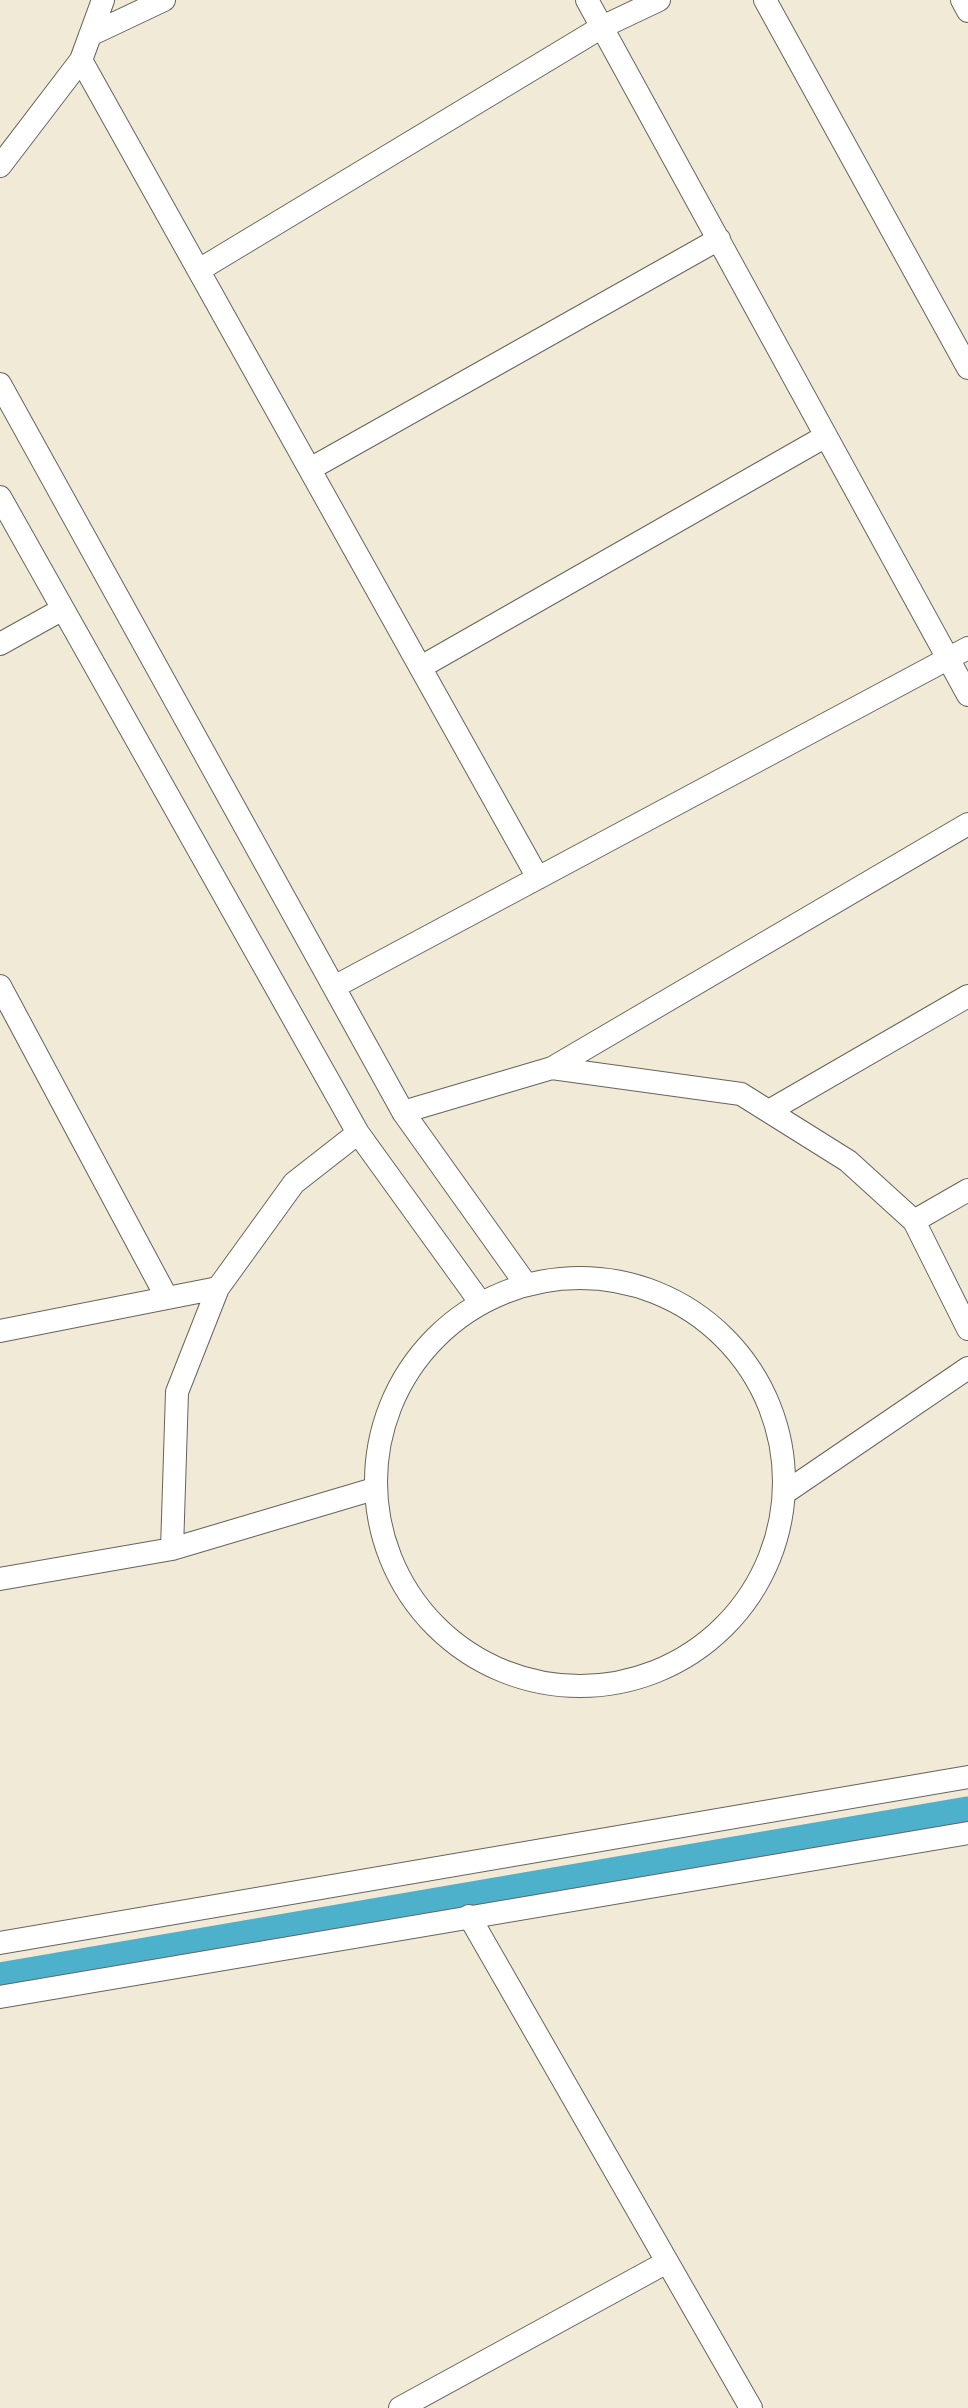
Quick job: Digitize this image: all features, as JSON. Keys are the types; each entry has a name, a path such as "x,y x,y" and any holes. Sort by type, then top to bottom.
{"street":[{"path":"0,166 81,60 103,0"},
{"path":"90,35 164,0"},
{"path":"587,0 968,695"},
{"path":"199,270 602,27 659,0"},
{"path":"765,0 968,368"},
{"path":"962,0 968,11"},
{"path":"81,60 538,878"},
{"path":"310,469 719,240"},
{"path":"0,384 403,1112 525,1283"},
{"path":"421,667 826,436"},
{"path":"0,497 358,1133 480,1302"},
{"path":"0,644 63,609"},
{"path":"334,987 968,648"},
{"path":"403,1112 552,1068 968,824"},
{"path":"0,986 167,1298"},
{"path":"769,1111 968,996"},
{"path":"552,1068 741,1094 769,1111 848,1161 914,1221 968,1328"},
{"path":"172,1549 177,1392 218,1288 294,1183 358,1133"},
{"path":"914,1221 968,1190"},
{"path":"603,1276 676,1299 737,1347 775,1415 786,1492 768,1568 723,1631 659,1674 583,1690 506,1676 440,1635 394,1572 374,1489 384,1420 421,1352 480,1302 525,1283 603,1276"},
{"path":"0,1331 218,1288"},
{"path":"786,1492 968,1368"},
{"path":"0,1579 172,1549 374,1489"},
{"path":"0,1943 968,1777"},
{"path":"0,1997 469,1916 968,1833"},
{"path":"469,1916 751,2408"},
{"path":"400,2408 667,2262"}],"waterway":[{"path":"0,1981 968,1815"}]}
